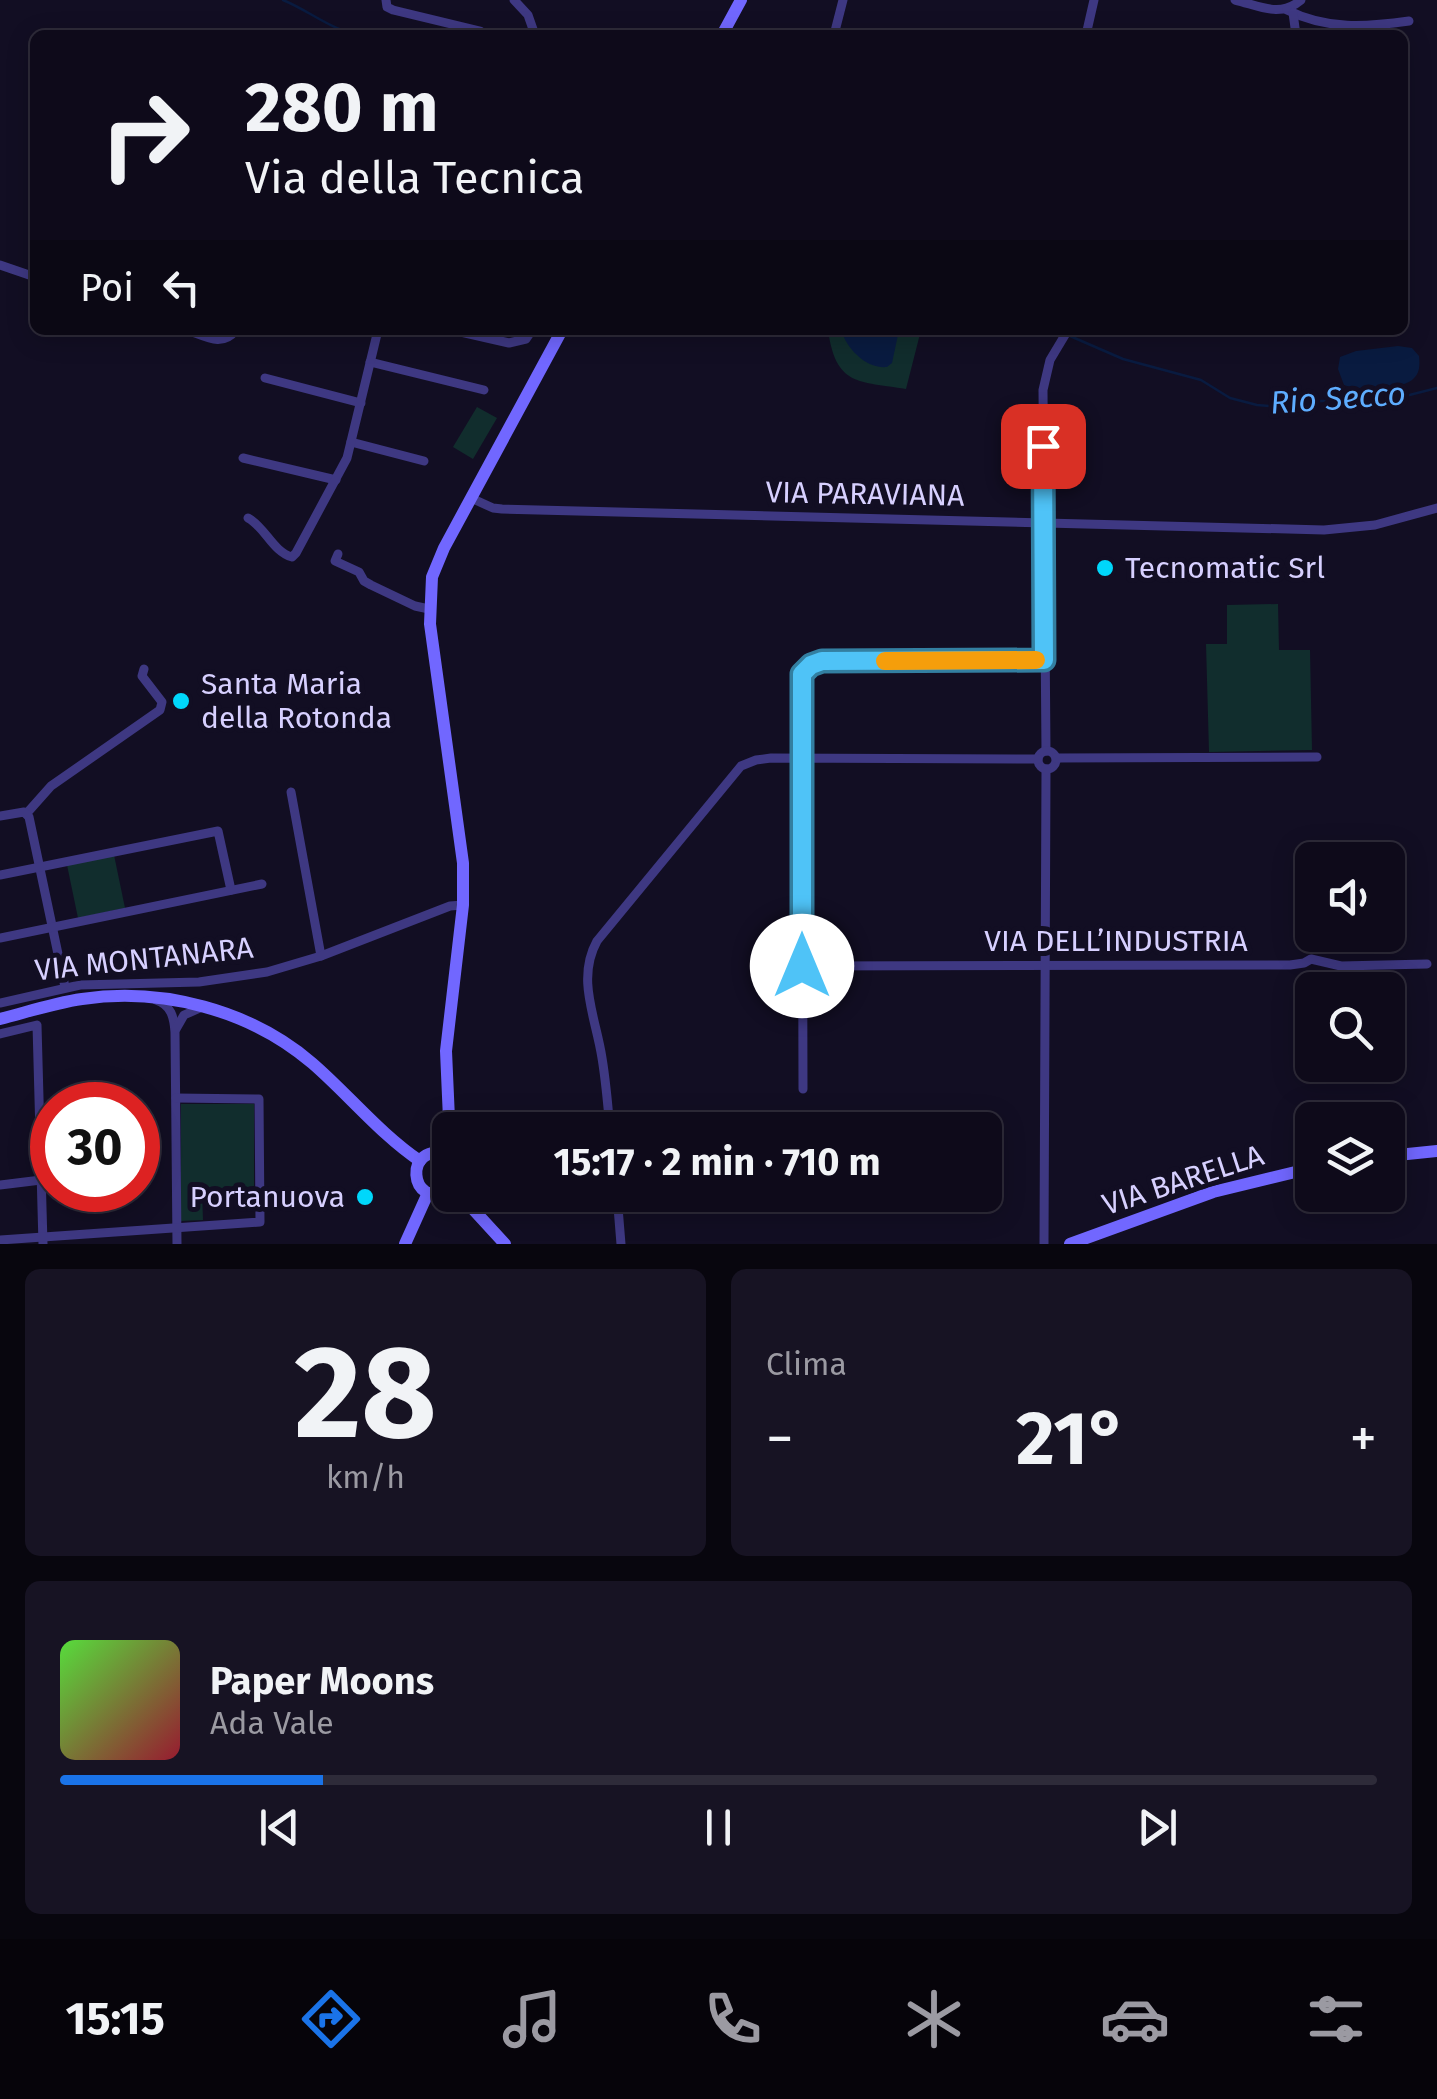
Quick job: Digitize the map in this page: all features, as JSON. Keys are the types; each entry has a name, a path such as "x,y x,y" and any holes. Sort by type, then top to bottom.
{"main road":[{"path":"725,30 740,0"},
{"path":"448,1112 446,1052 464,864 432,644 432,577 559,335"},
{"path":"0,1019 83,999 149,997 210,1008 260,1028 308,1059 420,1161"},
{"path":"1405,1154 1437,1151"},
{"path":"432,1153 420,1161 416,1178 432,1194"},
{"name":"VIA BARELLA","path":"1070,1244 1213,1192 1295,1172"},
{"path":"406,1244 428,1193"},
{"path":"476,1212 506,1244"}],"street":[{"path":"386,0 393,10 476,30"},
{"path":"514,0 528,15 533,30"},
{"path":"835,30 843,0"},
{"path":"1087,30 1094,0"},
{"path":"1235,0 1290,11 1308,20 1364,27 1409,21"},
{"path":"1290,11 1301,0"},
{"path":"1290,11 1295,30"},
{"path":"0,265 30,275"},
{"path":"202,335 226,340 231,335"},
{"path":"248,518 284,555 292,557 296,553 347,458 377,335"},
{"path":"477,335 515,343 529,335"},
{"path":"1046,750 1045,377 1065,335"},
{"path":"370,362 484,390"},
{"path":"264,378 361,402"},
{"path":"351,442 424,461"},
{"path":"243,458 336,480"},
{"name":"VIA PARAVIANA","path":"471,498 502,509 1324,530 1364,527 1437,508"},
{"path":"338,554 335,562 359,572 364,581 415,606 430,609"},
{"path":"803,1090 800,681 806,669 816,662 1044,660"},
{"path":"28,814 51,786 160,710 162,702 142,676 144,669"},
{"path":"1046,750 1056,758"},
{"path":"1046,750 1039,754 1039,764 1053,766 1056,758"},
{"path":"1056,758 1317,757"},
{"path":"608,1112 587,982 588,963 597,941 741,766 771,758 1038,759"},
{"path":"1044,1244 1046,768"},
{"path":"291,792 321,956"},
{"path":"0,816 28,814"},
{"path":"28,814 66,988"},
{"path":"0,874 218,831 231,890"},
{"path":"0,938 262,884"},
{"name":"VIA MONTANARA","path":"0,1003 96,984 226,980 280,969 450,906 463,905"},
{"name":"VIA DELL’INDUSTRIA","path":"802,966 1290,965 1311,959 1340,966 1427,964"},
{"path":"149,997 168,1006 174,1022 177,1244"},
{"path":"175,1032 184,1014 210,1008"},
{"path":"0,1034 37,1025 39,1082"},
{"path":"0,1240 43,1241 260,1222 259,1099 176,1098"},
{"path":"0,1184 30,1181"},
{"path":"43,1212 43,1241"},
{"path":"618,1212 622,1244"}],"green space":[{"path":"829,335 920,335 906,389 852,378 837,362"},
{"path":"477,407 497,418 473,459 453,447"},
{"path":"1278,604 1279,650 1310,650 1312,750 1209,752 1206,644 1227,644 1227,605"},
{"path":"114,855 125,908 78,918 67,865"},
{"path":"181,1104 254,1104 254,1189 202,1192 203,1220 181,1221"}],"water":[{"path":"844,335 898,335 892,363 887,367 865,361"},
{"path":"1398,346 1412,348 1419,356 1419,369 1412,380 1378,388 1344,385 1338,369 1340,357"}],"waterway":[{"name":"Rio Secco","path":"283,0 343,30"},
{"name":"Rio Secco","path":"1070,336 1123,359 1201,380 1230,398 1257,405 1386,401 1437,388"}],"slow traffic":[{"path":"885,661 1036,660"}],"place":[{"name":"Tecnomatic Srl","path":"1105,568"},
{"name":"Santa Maria della Rotonda","path":"181,701"},
{"name":"Portanuova","path":"365,1197"}],"route":[{"path":"802,966 802,674 822,661 1044,660 1043,446"}]}
